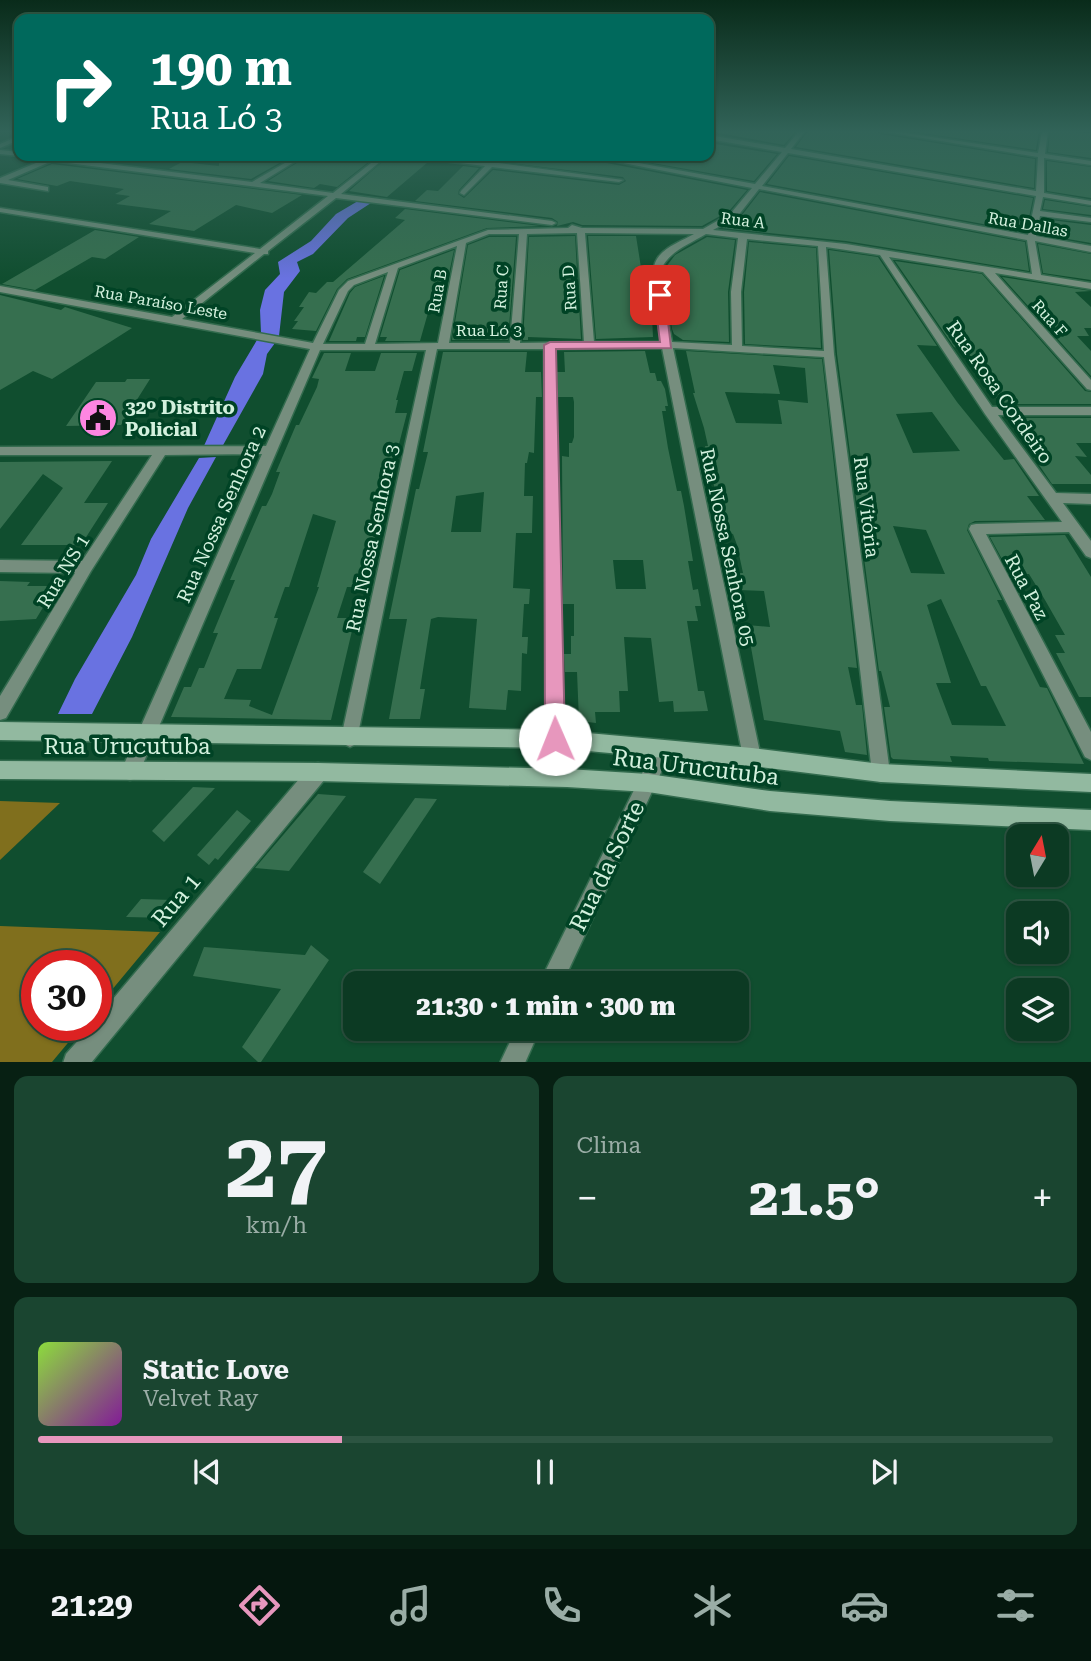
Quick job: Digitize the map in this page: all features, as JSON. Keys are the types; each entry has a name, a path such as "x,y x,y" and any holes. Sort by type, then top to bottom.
{"street":[{"path":"0,181 45,189"},
{"path":"226,181 549,222 581,230"},
{"path":"254,184 260,181"},
{"path":"175,320 354,181"},
{"path":"464,193 476,181"},
{"name":"Rua Dallas","path":"717,181 1091,249"},
{"path":"707,232 734,215 762,181"},
{"path":"967,181 1091,202"},
{"path":"1037,276 1031,240 1040,181"},
{"path":"0,210 265,252"},
{"path":"475,213 504,231"},
{"path":"1036,213 1091,220"},
{"name":"Rua A","path":"356,281 480,234 581,230 707,232 882,252 1091,286"},
{"name":"Rua D","path":"581,230 589,345"},
{"name":"Rua C","path":"515,346 523,231"},
{"name":"Rua Nossa Senhora 05","path":"707,232 667,253 656,271 667,345 752,757"},
{"path":"737,347 734,292 736,266 743,236"},
{"name":"Rua B","path":"438,346 461,242"},
{"name":"Rua Vitória","path":"822,245 829,354 881,773"},
{"name":"Rua Rosa Cordeiro","path":"882,252 989,411 1091,552"},
{"path":"369,346 394,268"},
{"name":"Rua F","path":"986,269 1091,387"},
{"name":"Rua Nossa Senhora 2","path":"130,771 317,347 344,290 356,281"},
{"name":"Rua Paraíso Leste","path":"0,289 317,347"},
{"path":"550,345 555,739"},
{"name":"Rua Ló 3","path":"317,347 667,345 829,354"},
{"name":"Rua Nossa Senhora 3","path":"350,738 438,346"},
{"path":"989,411 1091,411"},
{"path":"0,451 270,450"},
{"name":"Rua NS 1","path":"0,712 86,567 161,451"},
{"path":"1053,498 1091,499"},
{"name":"Rua Paz","path":"1074,527 976,529 1091,751"},
{"path":"0,566 86,567"},
{"name":"Rua Urucutuba","path":"0,732 555,739 752,757 881,773 1091,783"},
{"name":"Rua da Sorte","path":"556,971 663,749"},
{"name":"Rua Urucutuba","path":"0,770 317,772 567,778 648,783 769,801 850,808 1091,820"},
{"name":"Rua 1","path":"75,1062 317,772"},
{"path":"512,1062 522,1041"}],"shaded area":[{"path":"358,201 371,203 348,218 313,254 297,262 300,271 284,292 279,336 261,333 260,310 265,290 280,274 278,262 311,241 336,214"},
{"path":"257,340 275,343 267,354 263,374 222,447 203,448 235,377"},
{"path":"216,457 188,508 132,637 92,714 58,714 75,679 136,575 151,539 199,458"},
{"path":"0,801 60,803 0,860"},
{"path":"0,926 160,932 112,990 112,950 21,950 21,1041 70,1041 52,1062 0,1062"}],"building":[{"path":"26,181 186,181 302,195 272,213 236,205 194,231 149,224 171,211 116,204 130,196 115,194 124,189 70,181 57,186"},
{"path":"268,181 345,181 337,187 320,184 314,188"},
{"path":"361,181 406,181 387,197 349,191"},
{"path":"448,181 468,181 458,194 464,198 482,181 582,181 619,185 626,181 698,181 747,190 729,211 702,226 582,225 573,222 557,226 558,222 552,218 415,201 427,190 438,191"},
{"path":"770,181 932,181 1033,198 1026,232 767,184"},
{"path":"991,181 1034,181 1034,188"},
{"path":"1047,181 1091,181 1091,198 1047,191"},
{"path":"760,192 1025,242 1029,271 846,241 722,228 739,219"},
{"path":"1045,200 1091,207 1091,215 1043,209"},
{"path":"405,209 540,226 487,228 347,279 337,289 316,331 292,329 304,307 299,307 309,292 316,293 327,282 333,282 405,220 395,218"},
{"path":"1042,219 1091,225 1091,243 1039,234"},
{"path":"95,230 139,237 105,259 92,257 35,290 2,284"},
{"path":"575,236 581,339 528,337 528,340 523,340 529,237"},
{"path":"588,236 636,236 643,280 650,274 653,337 596,339"},
{"path":"489,237 516,237 508,340 452,340 468,245"},
{"path":"707,237 735,240 728,292 729,342 683,340 674,334 672,329 663,271 675,255"},
{"path":"749,242 816,248 821,348 745,344 744,292"},
{"path":"1038,244 1091,254 1091,280 1043,273"},
{"path":"454,250 447,283 437,281 420,341 385,341 387,337 380,337 400,270"},
{"path":"829,250 878,257 937,346 917,345 957,402 1004,460 1014,459 1039,496 1027,496 1045,520 975,521 969,524 967,530 1002,600 997,600 1040,687 1047,688 1084,764 989,761 988,758 950,756 952,762 891,757 884,707 890,707 879,671 837,354","holes":["932,412 960,451 913,453 896,414","893,526 926,530 945,574 911,573","941,599 981,686 986,686 1006,726 952,725 936,683 951,683 927,605"]},
{"path":"895,261 982,274 1085,391 1091,392 1091,404 1001,404 958,348 954,347"},
{"path":"384,276 365,337 357,337 356,341 329,341 355,287"},
{"path":"1002,277 1091,291 1075,292 1091,307 1091,328 1084,328 1089,336 1077,336 1091,351 1091,376"},
{"path":"0,295 61,310 65,307 132,328 52,379 33,371 0,390"},
{"path":"645,351 650,373 655,373 657,381 661,381 665,389 668,406 665,406 666,411 662,411 668,448 677,491 681,491 684,506 693,561 688,561 693,590 698,589 701,606 695,606 698,621 687,621 698,691 704,691 708,711 674,712 673,701 659,702 651,638 624,637 628,691 619,691 620,712 595,712 596,723 579,721 577,672 565,672 564,654 571,654 574,604 563,604 562,456 569,457 569,443 572,443 574,437 574,402 573,397 558,397 557,372 565,372 564,352","holes":["613,560 643,560 646,589 616,589"]},
{"path":"686,351 822,359 857,668 848,667 856,705 862,705 867,755 845,752 840,731 764,720 747,625 770,627 764,591 739,590 735,573 743,573 737,545 733,534 729,533 721,499 717,499","holes":["773,365 805,368 808,403 778,400 782,424 736,423 725,392 780,394"]},
{"path":"443,352 527,352 525,372 541,372 542,397 536,397 534,453 529,452 525,463 524,496 533,496 532,533 516,533 513,588 530,589 529,604 524,604 522,637 528,637 527,654 522,653 521,691 508,690 506,710 469,708 477,619 438,617 431,619 420,689 425,689 420,719 389,719 407,619 389,619 416,489 419,489 428,452 423,452","holes":["484,492 481,532 451,532 456,496"]},
{"path":"324,353 351,353 345,371 375,371 381,353 417,353 412,371 404,371 396,400 395,413 407,413 362,587 347,587 337,618 355,618 331,720 171,717 184,687 191,687 199,668 204,668 218,633 213,633 235,580 230,580 262,506 266,506 272,494 280,472 276,472 296,425 299,425 317,387 319,379 312,378","holes":["313,514 336,521 319,587 272,715 249,706 251,700 224,699 237,669 261,669 278,618 274,618 285,587 289,587"]},
{"path":"127,379 150,379 121,425 66,426 96,382 125,382"},
{"path":"1007,418 1091,418 1091,443 1076,443 1087,457 1075,456 1091,475 1091,484 1052,484"},
{"path":"112,461 84,503 108,503 81,545 21,545 63,488 43,474 0,529 0,462"},
{"path":"1065,535 1091,577 1091,697 1079,697 1056,653 1065,653 1055,635 1065,635 1029,574 1010,574 990,537"},
{"path":"0,581 30,582 27,586 50,586 43,596 50,596 36,619 0,621"},
{"path":"193,787 215,788 164,842 152,831"},
{"path":"318,794 346,796 289,871 255,868"},
{"path":"415,798 437,799 380,884 363,872"},
{"path":"237,810 251,821 218,860 215,858 209,865 197,855"},
{"path":"141,899 173,900 182,903 169,918 126,917"},
{"path":"311,945 329,960 261,1062 258,1062 242,1047 281,989 193,976 204,947 305,955"}],"place":[{"name":"32º Distrito Policial","path":"98,418"}],"route":[{"path":"555,739 550,345 667,345 660,295"}]}
